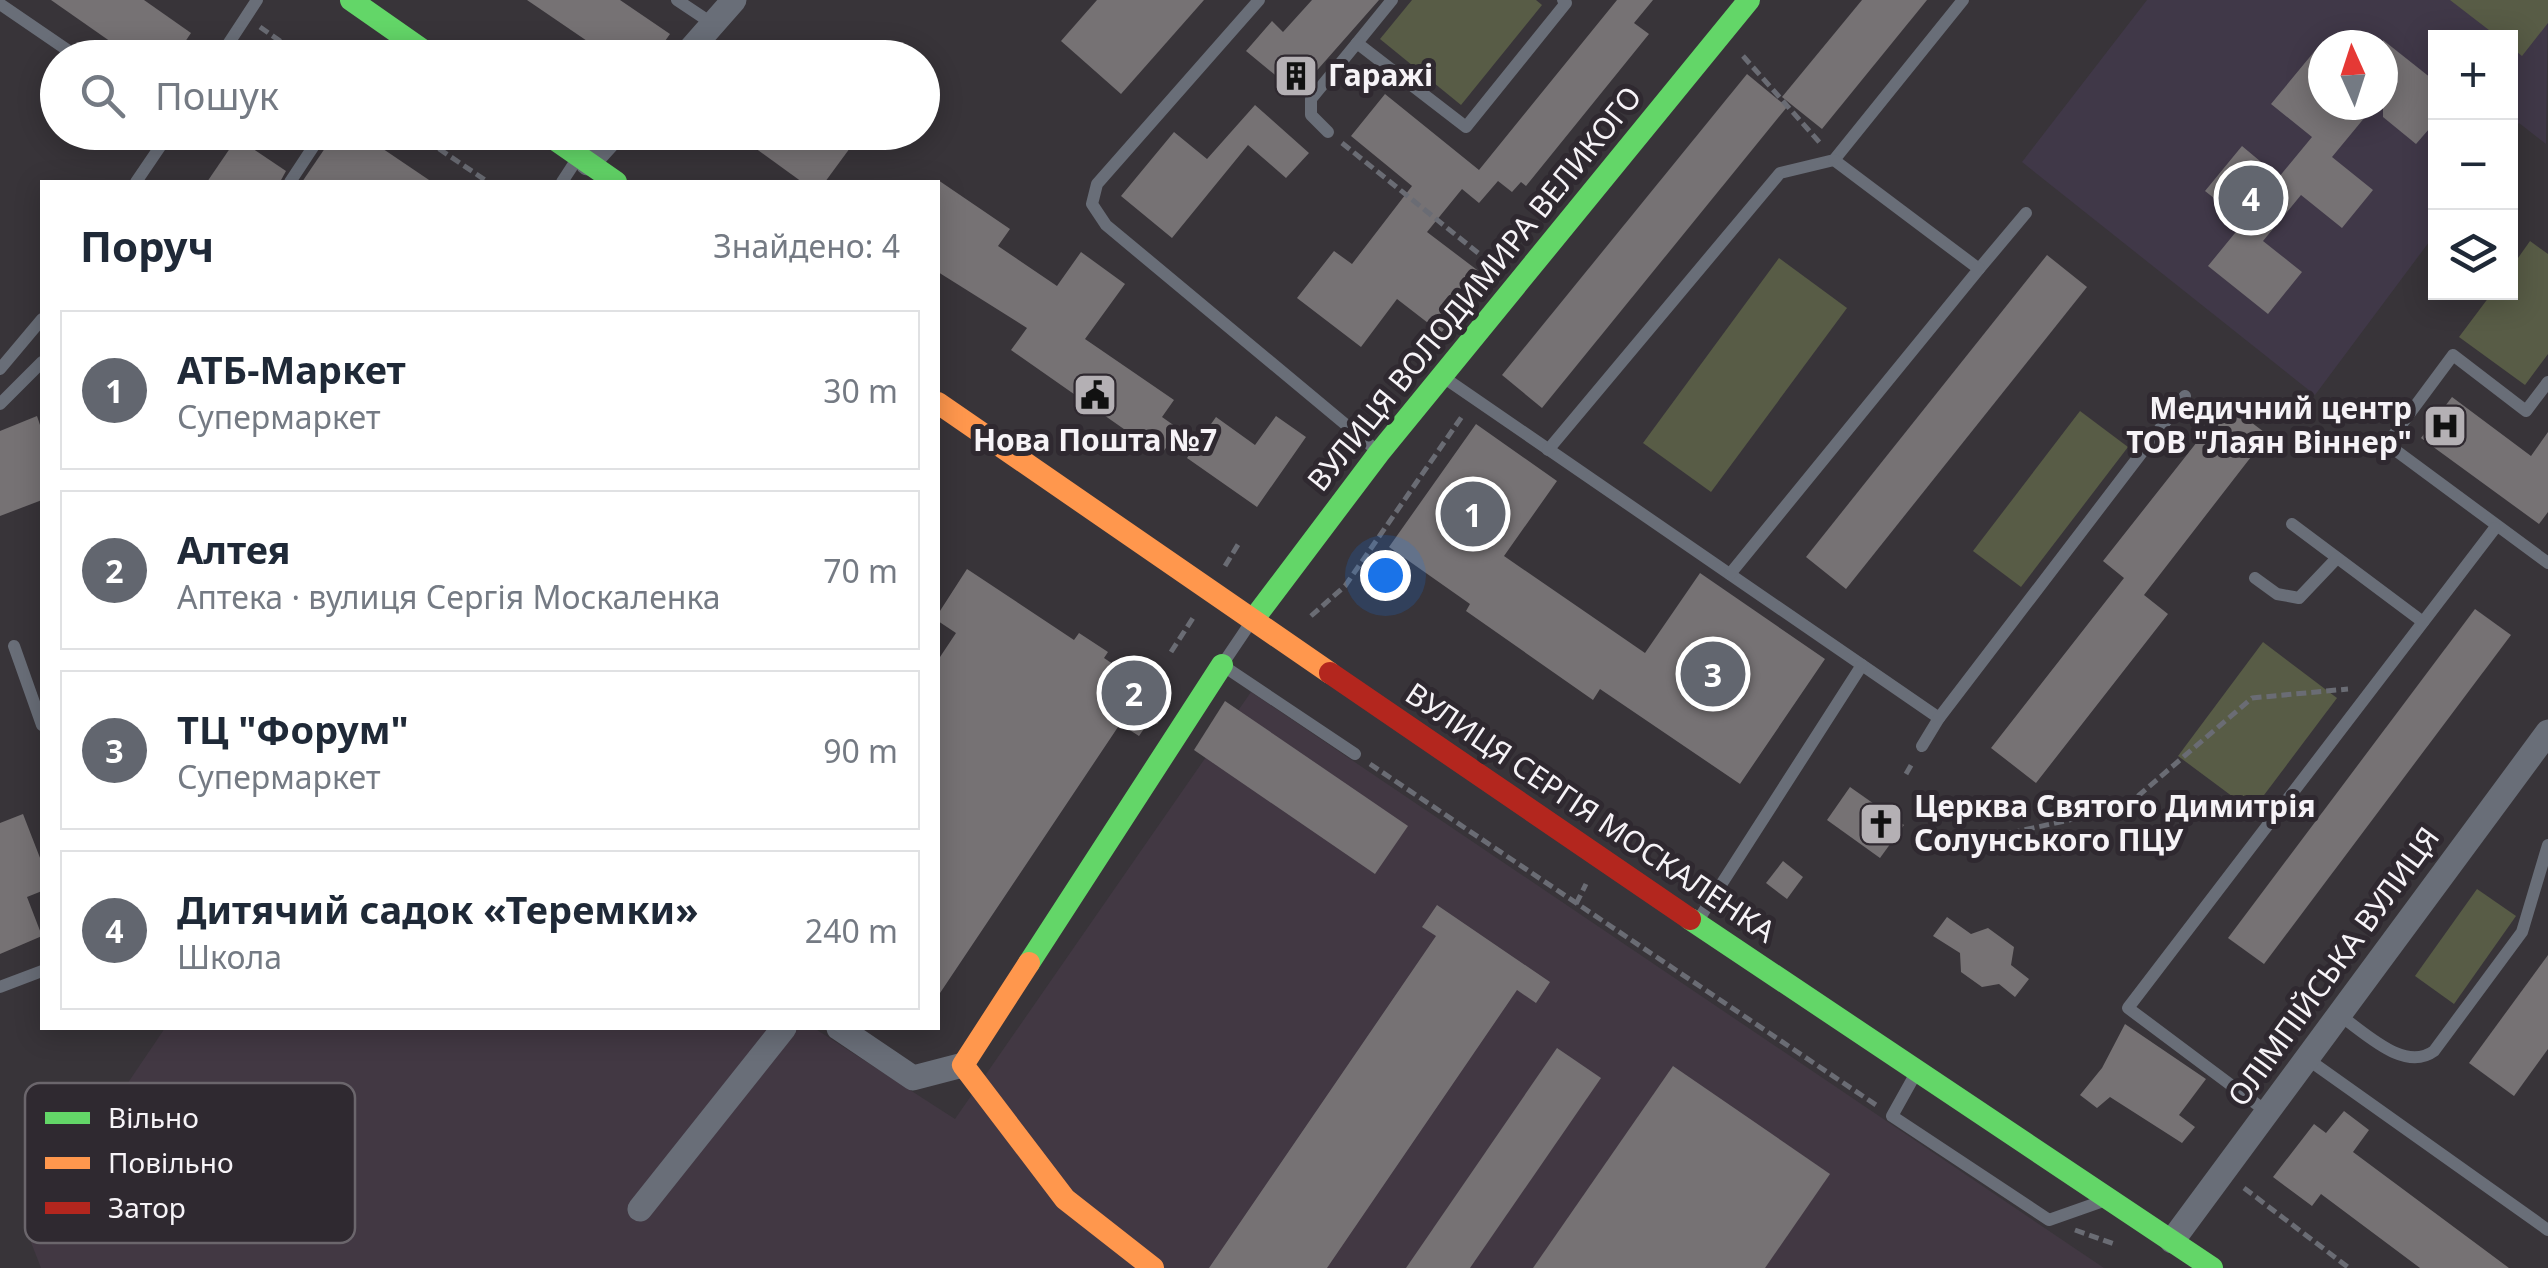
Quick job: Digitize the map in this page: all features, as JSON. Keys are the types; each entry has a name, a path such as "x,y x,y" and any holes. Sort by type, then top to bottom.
{"main road":[{"path":"350,0 408,40"},
{"name":"ВУЛИЦЯ ВОЛОДИМИРА ВЕЛИКОГО","path":"1253,620 1380,453 1749,0"},
{"path":"569,150 613,180"},
{"name":"ВУЛИЦЯ СЕРГІЯ МОСКАЛЕНКА","path":"940,404 2212,1268"},
{"path":"1153,1268 1064,1199 963,1065 1222,665"}],"street":[{"path":"699,40 734,0"},
{"path":"583,160 595,150"},
{"name":"ОЛІМПІЙСЬКА ВУЛИЦЯ","path":"2172,1241 2548,732"},
{"path":"640,1209 782,1030"},
{"path":"842,1030 913,1078 963,1065"}],"lane":[{"path":"231,40 257,0"},
{"path":"677,0 713,24"},
{"path":"1260,0 1097,184 1092,204 1106,225 1380,453"},
{"path":"1328,132 1311,116 1311,99 1392,0"},
{"path":"1357,44 1466,127 1566,3 1563,0"},
{"path":"1548,450 1780,172 1834,160 1963,0"},
{"path":"0,4 53,40"},
{"path":"137,180 158,150"},
{"path":"291,180 311,150"},
{"path":"564,180 583,160"},
{"path":"1834,160 1978,269"},
{"path":"1730,574 2026,212"},
{"path":"0,368 38,337"},
{"path":"2548,382 2526,411 2454,355 2386,444 2548,564"},
{"path":"0,404 40,364"},
{"path":"1443,377 1939,718"},
{"path":"1922,746 1939,718 2185,396"},
{"path":"2292,524 2423,622"},
{"path":"2266,1112 2128,1008 2495,528"},
{"path":"2255,578 2278,594 2299,598 2337,558"},
{"path":"1253,620 1222,665 1355,754"},
{"path":"14,646 40,719"},
{"path":"1698,922 1862,665"},
{"path":"2338,1015 2406,1059 2422,1060 2434,1051 2522,932 2542,853 2548,845"},
{"path":"0,987 40,972"},
{"path":"2306,1058 2548,1230"},
{"path":"1917,1070 1892,1116 2049,1220 2109,1199"}],"path":[{"path":"1730,69 1753,40"},
{"path":"1742,54 1834,160"},
{"path":"1328,132 1518,286"},
{"path":"441,150 485,180"},
{"path":"1311,616 1345,586 1474,398"},
{"path":"2010,833 2124,808 2252,698 2374,687"},
{"path":"1355,754 1892,1116"},
{"path":"2224,1170 2283,1221 2349,1268"},
{"path":"2049,1220 2130,1253"}],"shaded area":[{"path":"2147,0 2548,0 2546,144 2518,124 2518,30 2428,30 2428,243 2315,395 2022,162"},
{"path":"1251,692 2104,1268 41,1268 31,1243 355,1243 355,1083 128,1083 164,1030 817,1030 955,1119"}],"green space":[{"path":"1412,0 1536,0 1542,5 1461,105 1380,39"},
{"path":"2450,0 2548,0 2548,23 2522,56 2518,53 2518,30 2489,30"},
{"path":"2530,241 2548,254 2548,354 2525,385 2459,337 2487,300 2518,300 2518,258"},
{"path":"1779,258 1847,308 1711,492 1643,443"},
{"path":"2080,411 2128,447 2021,587 1973,551"},
{"path":"2263,642 2337,698 2252,811 2178,756"},
{"path":"2477,889 2516,916 2454,1004 2415,976"}],"building":[{"path":"51,0 144,0 191,33 186,40 108,40"},
{"path":"527,0 620,0 670,34 666,40 586,40"},
{"path":"1097,0 1204,0 1121,94 1061,41"},
{"path":"1312,0 1379,0 1297,93 1246,51 1272,21 1283,32"},
{"path":"1617,0 1653,0 1634,23 1649,34 1526,186 1521,182 1512,192 1498,181 1479,203 1462,189 1427,232 1485,276 1441,333 1397,299 1361,347 1297,298 1334,251 1352,264 1412,186 1351,136 1385,94 1479,170"},
{"path":"1862,0 1927,0 1822,129 1782,97"},
{"path":"2398,52 2428,76 2428,130 2416,144 2387,120 2398,120"},
{"path":"2308,59 2308,120 2363,120 2332,157 2373,190 2342,228 2301,195 2263,241 2302,272 2268,314 2208,266 2244,222 2205,191 2242,146 2279,177 2312,137 2271,104"},
{"path":"1747,74 1787,107 1542,408 1502,375"},
{"path":"1255,105 1309,153 1286,178 1248,145 1172,238 1121,196 1174,132 1207,159"},
{"path":"229,150 255,150 286,171 281,180 208,180"},
{"path":"324,150 385,150 429,180 303,180"},
{"path":"758,150 849,150 826,180 799,180"},
{"path":"940,181 1010,229 998,246 1057,286 1081,252 1125,284 1085,339 1174,400 1162,417 1179,429 1161,455 1011,350 1027,328 940,273"},
{"path":"2047,255 2087,287 1846,589 1806,557"},
{"path":"2452,397 2531,456 2548,432 2548,512 2539,524 2421,438"},
{"path":"2227,404 2268,435 2144,595 2168,614 2036,783 1991,748 2124,578 2103,561"},
{"path":"37,416 40,425 40,501 0,516 0,431"},
{"path":"1276,416 1306,437 1257,507 1187,458 1216,417 1255,445"},
{"path":"1476,424 1557,481 1504,556 1645,653 1700,573 1825,659 1740,784 1600,689 1593,700 1466,611 1470,604 1389,547"},
{"path":"967,569 1074,640 1079,633 1108,652 1104,658 1171,703 1157,724 1150,720 1139,736 1120,724 940,993 940,657 956,633 940,622 940,611"},
{"path":"2475,609 2511,635 2264,964 2228,938"},
{"path":"1225,701 1408,826 1375,874 1194,750"},
{"name":"Церква Святого Димитрія Солунського ПЦУ","path":"1850,787 1904,825 1880,858 1827,820"},
{"path":"23,814 40,858 40,892 27,897 40,937 0,954 0,823"},
{"path":"1783,861 1803,877 1787,899 1766,883"},
{"path":"1437,905 1550,982 1536,1003 1517,990 1327,1268 1209,1268 1436,936 1422,927"},
{"path":"1947,917 1971,934 1988,928 2014,947 2011,965 2029,979 2015,997 1999,984 1982,987 1961,972 1960,953 1933,936"},
{"path":"2548,955 2548,1049 2514,1096 2469,1063"},
{"path":"2125,1024 2206,1079 2179,1115 2195,1127 2182,1143 2110,1097 2097,1108 2080,1095 2102,1068"},
{"path":"1557,1048 1601,1078 1470,1268 1406,1268"},
{"path":"1673,1066 1830,1174 1765,1268 1533,1268"},
{"path":"2344,1111 2369,1130 2353,1152 2509,1268 2420,1268 2321,1194 2312,1206 2273,1177 2314,1124 2326,1133"}],"traffic: fast":[{"path":"351,0 408,40"},
{"path":"1253,620 1379,453 1749,0"},
{"path":"570,150 613,180"},
{"path":"1029,963 1222,665"},
{"path":"1690,919 2212,1268"}],"traffic: slow":[{"path":"940,404 1330,673"},
{"path":"1029,963 963,1065 1065,1199 1153,1268"}],"traffic: jam":[{"path":"1330,673 1690,919"}],"place":[{"name":"Гаражі","path":"1296,76"},
{"name":"Дитячий садок «Теремки»","path":"2251,198"},
{"name":"Нова Пошта №7","path":"1095,395"},
{"name":"Медичний центр ТОВ \"Лаян Віннер\"","path":"2445,426"},
{"name":"АТБ-Маркет","path":"1473,514"},
{"name":"ТЦ \"Форум\"","path":"1713,674"},
{"name":"Алтея","path":"1134,693"},
{"name":"Церква Святого Димитрія Солунського ПЦУ","path":"1881,824"}]}
